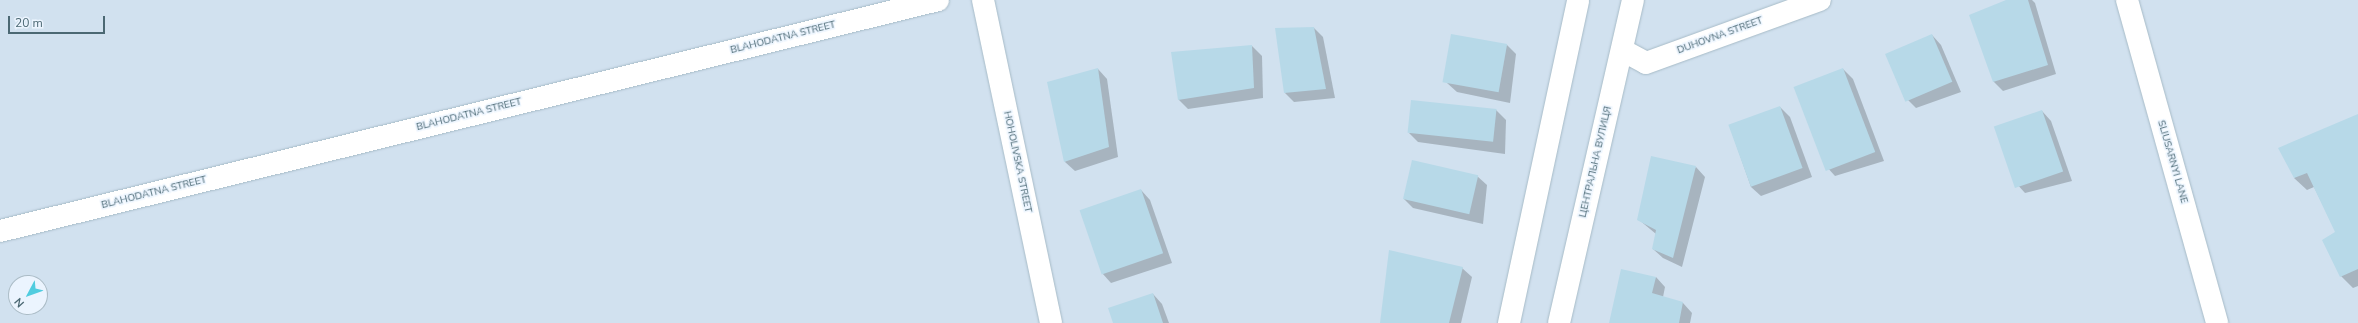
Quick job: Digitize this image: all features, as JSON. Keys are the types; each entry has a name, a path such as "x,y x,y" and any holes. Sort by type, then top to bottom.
{"street":[{"name":"BLAHODATNA STREET","path":"0,230 938,0"},
{"name":"HOHOLIVSKA STREET","path":"983,0 1051,323"},
{"path":"1509,323 1578,0"},
{"name":"ЦЕНТРАЛЬНА ВУЛИЦЯ","path":"1559,323 1633,0"},
{"name":"DUHOVNA STREET","path":"1622,50 1646,63 1820,0"},
{"name":"SLIUSARNYI LANE","path":"2127,0 2217,323"}],"shaded area":[{"path":"0,0 2358,0 2358,323 0,323"}],"building":[{"path":"2006,0 2028,0 2048,65 1993,82 1969,15"},
{"path":"1314,27 1326,89 1284,93 1275,28"},
{"path":"1451,34 1507,44 1499,92 1442,82"},
{"path":"1932,34 1952,82 1905,102 1885,54"},
{"path":"1252,45 1254,88 1178,100 1171,52"},
{"path":"1098,68 1109,147 1064,162 1047,82"},
{"path":"1843,68 1875,152 1826,171 1794,87"},
{"path":"1411,100 1497,109 1493,142 1408,133"},
{"path":"1780,106 1803,168 1751,187 1728,125"},
{"path":"2042,110 2063,171 2015,188 1994,127"},
{"path":"2358,114 2358,269 2340,277 2322,240 2335,232 2307,173 2294,178 2278,148"},
{"path":"1651,156 1696,166 1673,258 1652,249 1656,230 1637,220"},
{"path":"1412,160 1478,175 1469,214 1403,199"},
{"path":"1141,189 1163,253 1102,274 1080,210"},
{"path":"1389,250 1463,267 1449,323 1380,323"},
{"path":"1621,269 1656,277 1652,293 1683,302 1679,323 1609,323"},
{"path":"1153,293 1163,323 1113,323 1108,308"}]}
